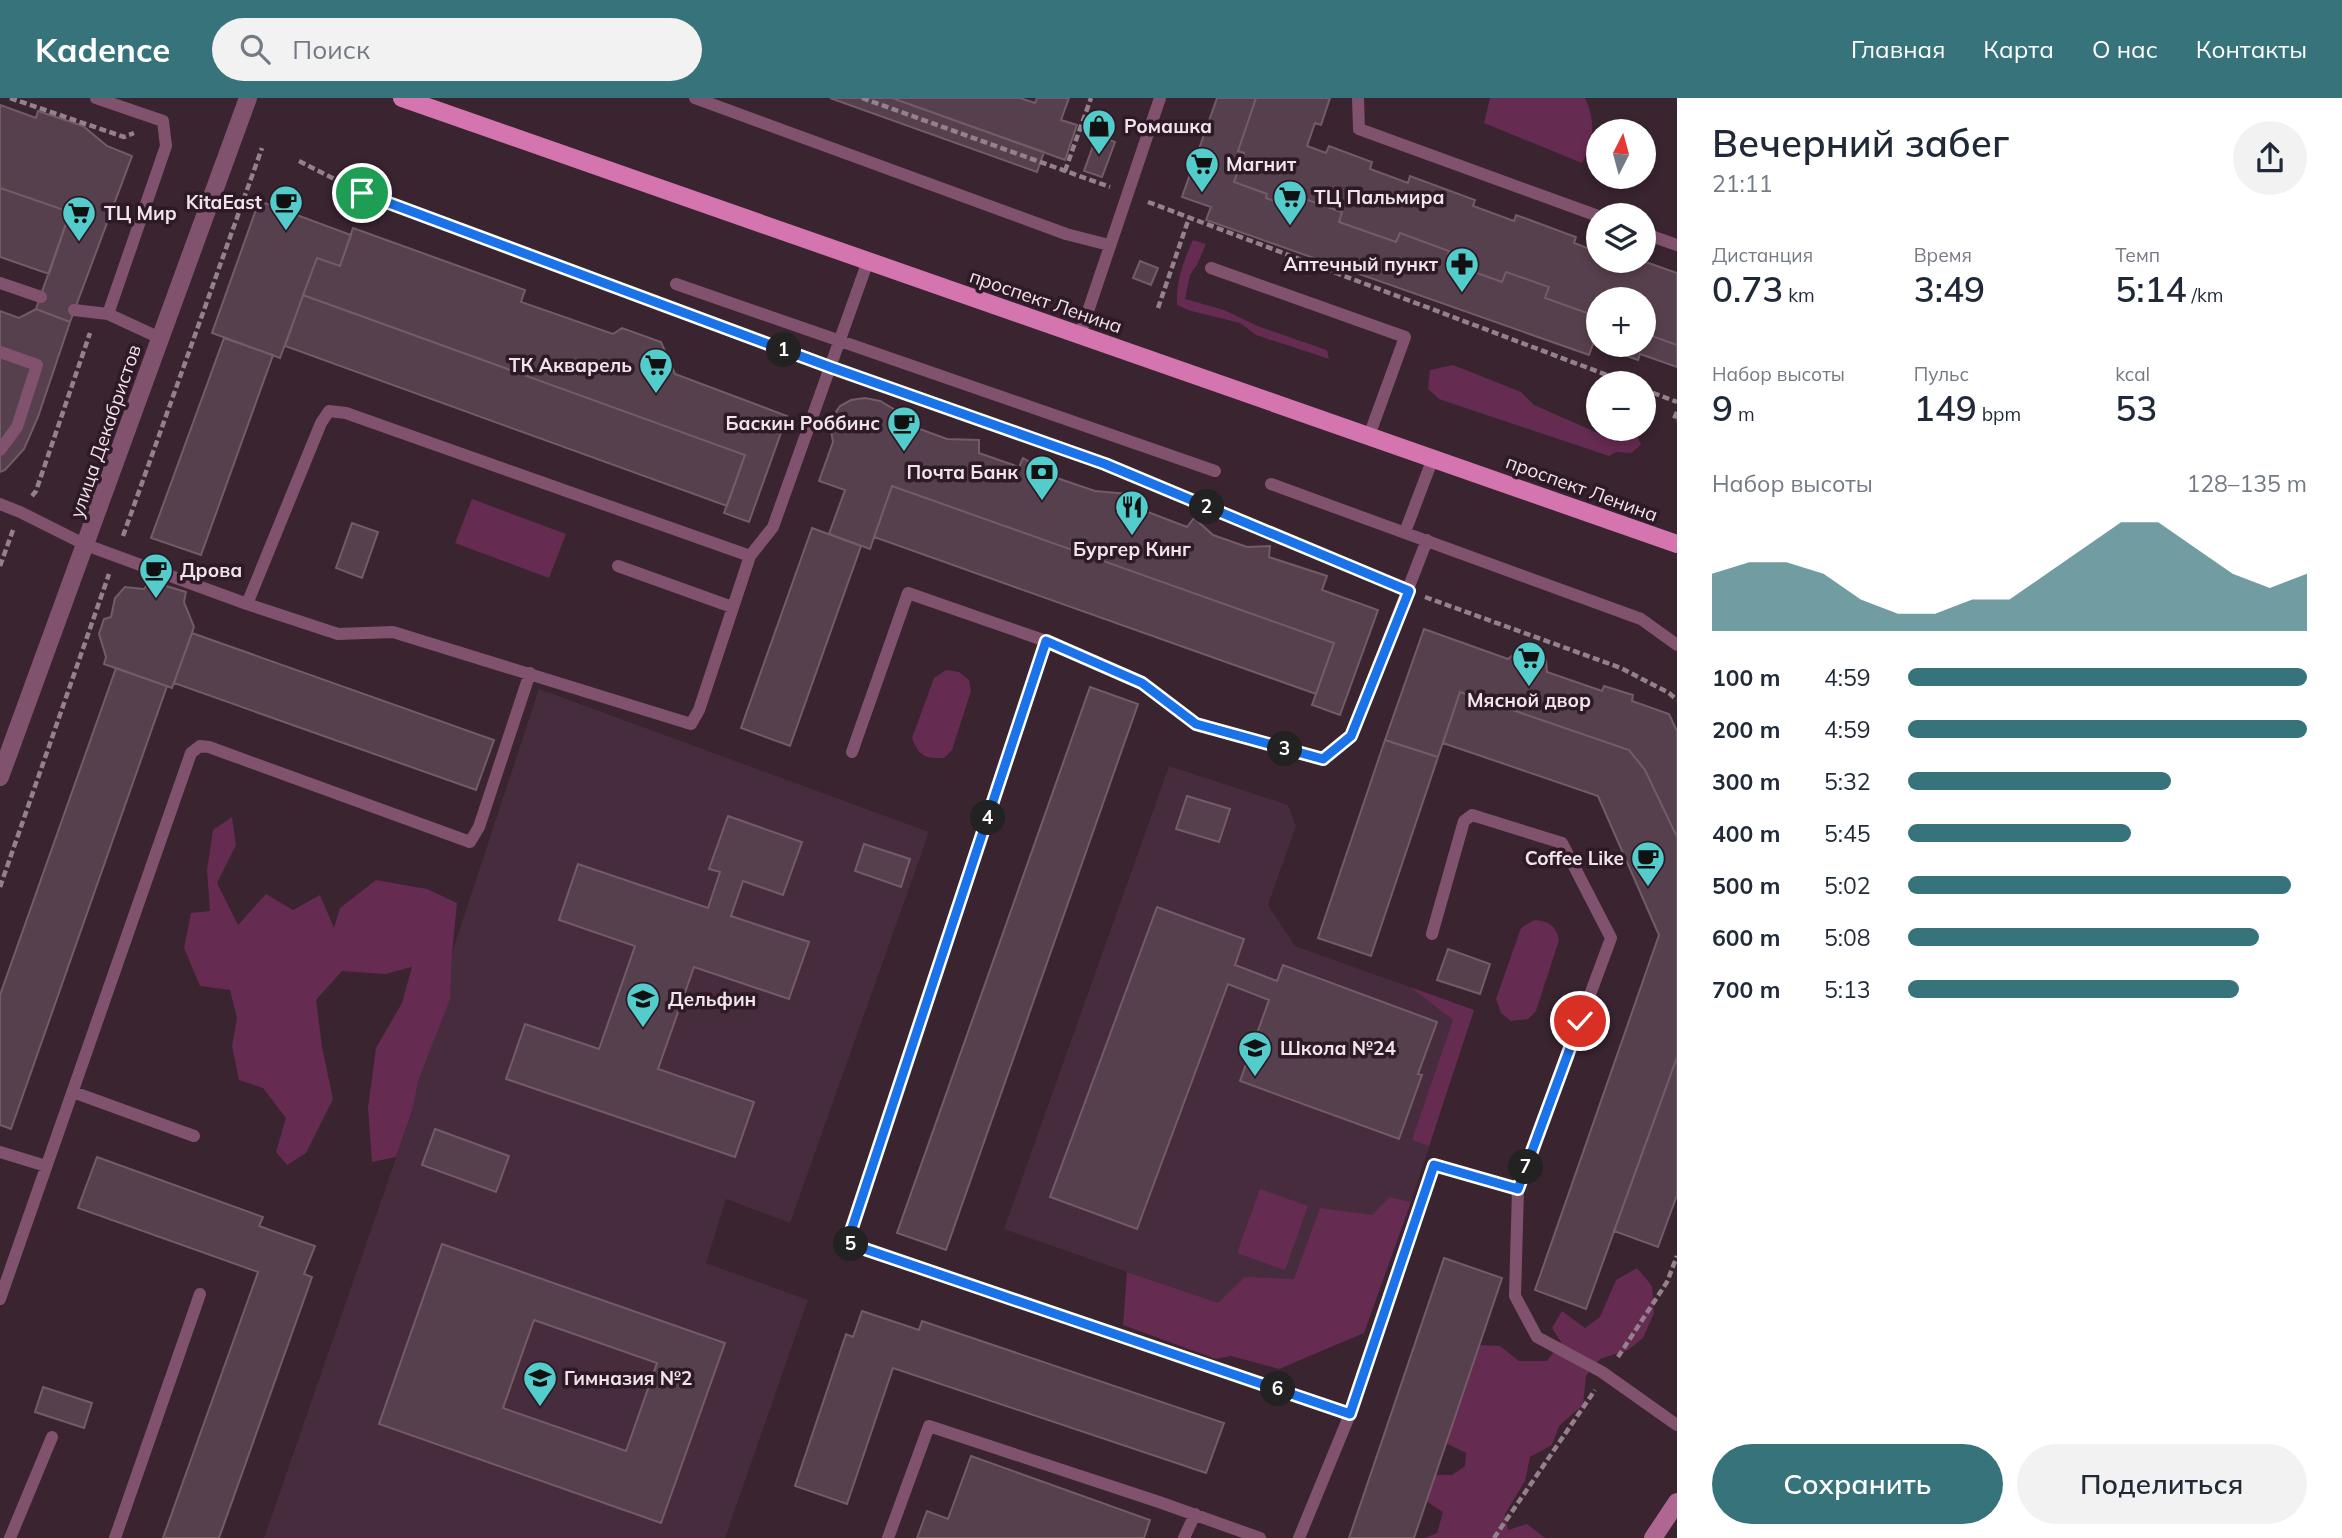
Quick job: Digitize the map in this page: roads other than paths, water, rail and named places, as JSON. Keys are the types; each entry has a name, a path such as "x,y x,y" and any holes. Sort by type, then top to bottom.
{"main road":[{"name":"проспект Ленина","path":"402,98 1677,544"},
{"path":"1653,1538 1677,1502"}],"street":[{"name":"улица Декабристов","path":"0,777 248,98"}],"lane":[{"path":"96,98 163,121 166,146 103,314"},
{"path":"695,98 1066,234 1109,245"},
{"path":"1080,335 1160,98"},
{"path":"1358,98 1359,129 1586,212"},
{"path":"1656,238 1677,245"},
{"path":"0,504 86,545 338,634 393,632 691,724 699,710 750,556 773,527 868,261"},
{"path":"1211,268 1405,337 1369,436"},
{"path":"0,283 41,297"},
{"path":"676,284 1215,471"},
{"path":"74,310 103,314 160,338"},
{"path":"0,352 37,365 17,428 0,450"},
{"path":"247,604 321,423 329,411 346,412 750,556"},
{"path":"1405,532 1433,457"},
{"path":"1270,484 1641,619 1677,645"},
{"path":"852,752 908,593 1046,641 1142,683 1196,724 1323,759 1351,736 1427,540"},
{"path":"618,566 732,607"},
{"path":"1046,641 847,1243 1350,1414"},
{"path":"0,1300 191,753 200,746 209,747 470,842 479,827 530,673"},
{"path":"1432,934 1464,821 1472,815 1562,843 1611,938 1518,1189 1515,1296 1537,1337 1606,1374 1677,1425"},
{"path":"73,1092 194,1136"},
{"path":"0,1152 46,1166"},
{"path":"1298,1538 1350,1414 1434,1165 1518,1189"},
{"path":"115,1538 200,1294"},
{"path":"888,1538 929,1426 1260,1538"},
{"path":"10,1538 52,1437"},
{"path":"1184,1538 1195,1514"}],"place":[{"name":"Ромашка","path":"1099,156"},
{"name":"Магнит","path":"1202,194"},
{"name":"ТЦ Пальмира","path":"1290,227"},
{"name":"KitaEast","path":"286,232"},
{"name":"ТЦ Мир","path":"79,243"},
{"name":"Аптечный пункт","path":"1462,294"},
{"name":"ТК Акварель","path":"656,395"},
{"name":"Баскин Роббинс","path":"904,453"},
{"name":"Почта Банк","path":"1042,502"},
{"name":"Бургер Кинг","path":"1132,537"},
{"name":"Дрова","path":"156,600"},
{"name":"Мясной двор","path":"1529,688"},
{"name":"Coffee Like","path":"1648,888"},
{"name":"Дельфин","path":"643,1029"},
{"name":"Школа №24","path":"1255,1078"},
{"name":"Гимназия №2","path":"540,1408"}]}
